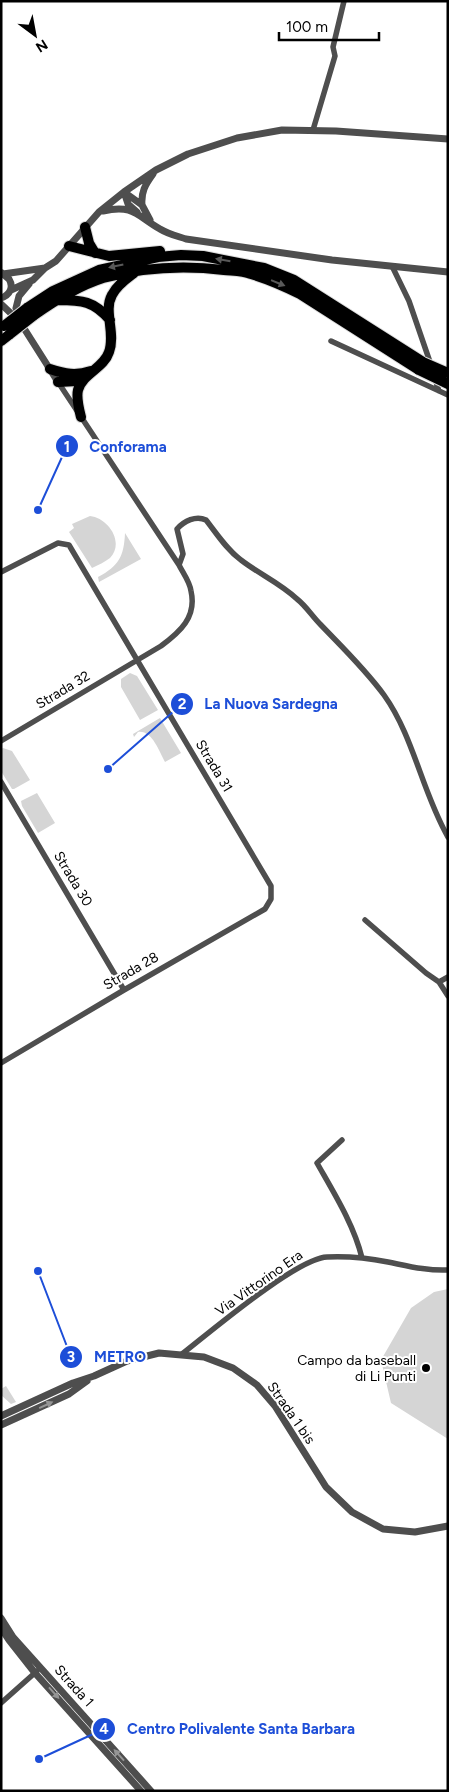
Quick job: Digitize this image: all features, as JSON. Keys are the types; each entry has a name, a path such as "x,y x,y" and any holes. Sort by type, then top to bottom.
{"highway":[{"path":"85,227 94,253"},
{"path":"69,246 110,256 161,251 181,255"},
{"path":"1,342 5,330 25,311 53,291 99,270 158,257 203,256 264,268 294,280 448,384"},
{"path":"25,311 56,300 102,278 137,271 167,267 196,267 249,273 281,284 300,294 421,366 448,373"},
{"path":"81,417 78,390 84,379 102,364 109,353 113,338 109,307 112,295 120,284 137,271"},
{"path":"56,300 81,301 92,304 110,320"},
{"path":"50,369 65,374 82,374 95,369"},
{"path":"58,382 84,379"}],"street":[{"path":"314,130 336,56 332,46 344,1"},
{"path":"20,322 25,311 19,296 24,289 45,268 56,261 99,212 156,170 188,154 237,138 282,130 314,130 448,139"},
{"path":"142,205 144,186 156,170"},
{"path":"124,192 142,205 152,222"},
{"path":"124,192 128,204 139,214 159,229 186,239 332,260 448,272"},
{"path":"99,212 123,209 139,214"},
{"path":"392,266 409,301 439,391"},
{"path":"2,273 45,268"},
{"path":"2,273 10,279 10,291 25,311"},
{"path":"1,298 10,291 33,280"},
{"path":"1,304 20,322 58,382"},
{"path":"331,341 448,395"},
{"name":"Strada 32","path":"1,741 177,635 188,620 193,607 191,589 179,565 58,382"},
{"path":"179,565 183,554 177,529 180,525 194,518 201,518 206,520 233,554 298,599 366,672 388,702 402,727 448,837"},
{"name":"Strada 31","path":"1,572 58,543 69,545 270,886 271,899"},
{"name":"Strada 30","path":"1,782 124,990"},
{"name":"Strada 28","path":"1,1063 265,909 271,899"},
{"path":"365,920 439,982 448,996"},
{"path":"439,982 448,977"},
{"path":"342,1140 317,1163 358,1242 362,1258"},
{"name":"Via Vittorino Era","path":"182,1354 234,1313 307,1262 322,1257 362,1258 386,1261 414,1268 448,1270"},
{"name":"Strada 1 bis","path":"1,1416 72,1383 94,1376 127,1361 159,1353 204,1357 233,1368 257,1385 275,1406 326,1488 352,1512 383,1529 415,1532 448,1526"},
{"name":"Strada 1 bis","path":"1,1425 69,1394 94,1376"},
{"name":"Strada 1","path":"1,1618 38,1670 141,1791"},
{"name":"Strada 1","path":"1,1628 9,1640 152,1791"},
{"path":"1,1704 38,1670"}],"shaded area":[{"path":"90,516 103,521 108,526 115,538 116,545 110,558 92,568 69,532 74,528 72,524"},
{"path":"125,533 141,559 99,582 98,577 111,569 119,560 122,554"},
{"path":"130,673 137,676 158,710 140,720 121,687 121,679"},
{"path":"160,718 181,753 165,762 154,742 147,734 138,732 134,737 133,734"},
{"path":"1,749 12,751 30,780 14,789 12,789 1,771"},
{"path":"37,793 55,823 38,833 21,801"},
{"name":"Campo da baseball di Li Punti","path":"448,1289 448,1439 391,1403 381,1360 411,1308 434,1292"},
{"path":"6,1386 16,1402 11,1404 1,1395 1,1389"}],"place":[{"name":"Conforama","path":"38,510"},
{"name":"La Nuova Sardegna","path":"108,769"},
{"name":"METRO","path":"38,1271"},
{"name":"Campo da baseball di Li Punti","path":"426,1368"},
{"name":"Centro Polivalente Santa Barbara","path":"39,1759"}]}
